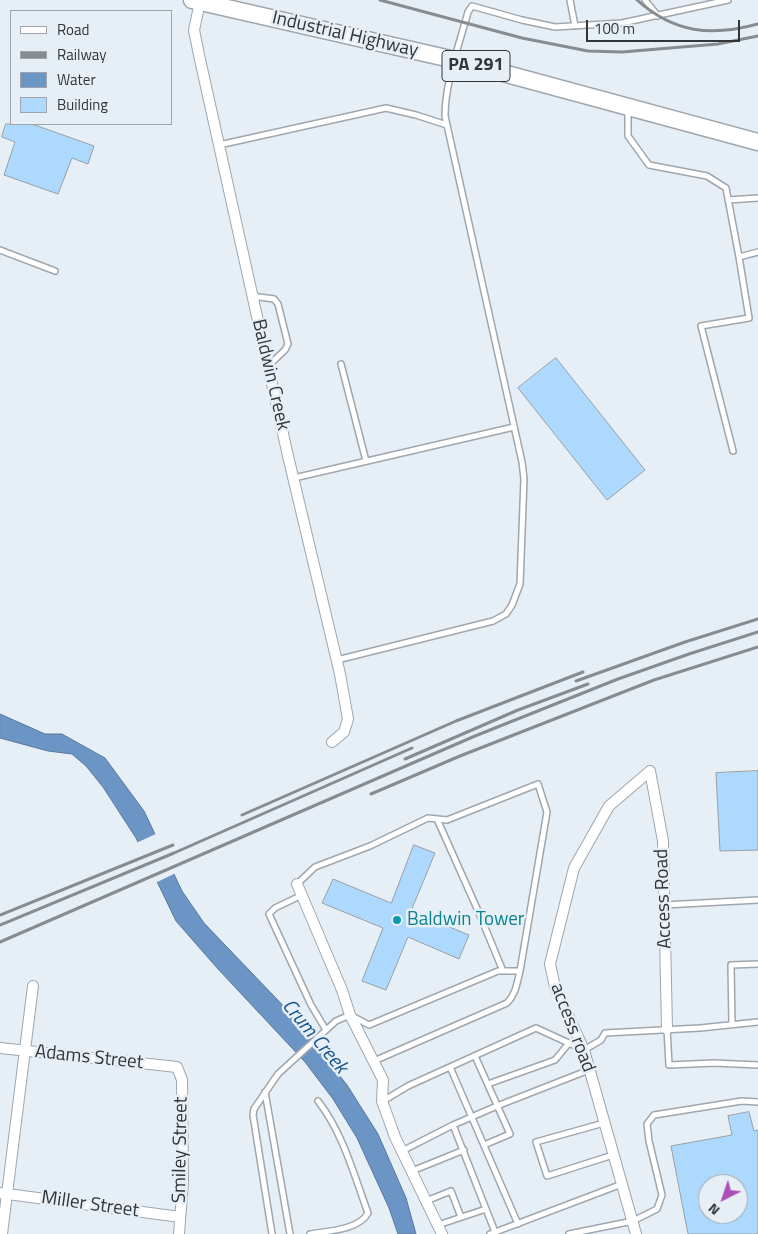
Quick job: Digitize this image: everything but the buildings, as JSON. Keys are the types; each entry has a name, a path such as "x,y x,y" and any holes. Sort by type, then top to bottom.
{"main road":[{"name":"Industrial Highway","path":"197,1 455,60 758,142"}],"street":[{"name":"Baldwin Creek","path":"197,1 194,30 348,719 344,732 332,742"},
{"name":"Access Road","path":"650,771 663,841 667,1029"},
{"name":"access road","path":"636,1234 584,1050 555,987 550,964 574,868 608,806 650,771"},
{"path":"297,884 342,990 350,1015 383,1080 382,1101 395,1137 440,1229"},
{"path":"2,1234 4,1193 33,986"},
{"name":"Adams Street","path":"0,1048 177,1067"},
{"name":"Smiley Street","path":"177,1067 182,1080 183,1182 179,1234"},
{"name":"Miller Street","path":"4,1193 180,1217"}],"lane":[{"path":"570,0 575,26"},
{"path":"645,0 658,16"},
{"path":"336,660 493,622 506,614 512,606 520,584 524,479 522,462 447,125 445,106 455,60 472,3 522,20 556,26 575,26 622,23 728,0"},
{"path":"628,107 628,136 649,165 707,176 726,188 749,318 701,326 733,452"},
{"path":"219,145 386,108 447,125"},
{"path":"728,200 758,198"},
{"path":"0,250 55,271"},
{"path":"739,257 758,252"},
{"path":"252,296 274,299 278,304 288,344 285,350 268,366"},
{"path":"341,364 366,461"},
{"path":"293,478 514,427"},
{"path":"297,884 315,867 370,846 428,818 447,820 538,784 547,812 520,971 516,990 512,998 507,1003 373,1061"},
{"path":"436,819 503,971"},
{"path":"302,896 275,908 269,914 311,1005 326,1030"},
{"path":"664,905 758,900"},
{"path":"732,1024 731,965 758,964"},
{"path":"272,1234 253,1115 254,1109 278,1074 336,1021 350,1015 369,1025 498,971 520,971"},
{"path":"584,1050 601,1040 605,1033 758,1022"},
{"name":"Access Road","path":"382,1101 408,1086 536,1028 584,1050"},
{"path":"667,1029 669,1065 758,1064"},
{"path":"488,1084 554,1060 569,1043"},
{"path":"475,1056 510,1134 484,1145"},
{"path":"450,1067 518,1224"},
{"path":"401,1151 471,1117 590,1070"},
{"path":"265,1092 290,1234"},
{"path":"310,1234 357,1225 368,1213 347,1153 334,1124 318,1101"},
{"path":"568,1234 633,1221 657,1209 662,1195 647,1124 654,1115 742,1101 758,1102"},
{"path":"604,1123 536,1142 547,1176 614,1155"},
{"path":"453,1125 486,1209 492,1233 622,1184"},
{"path":"411,1171 464,1150"},
{"path":"426,1201 451,1191 461,1216"},
{"path":"440,1229 461,1216 486,1209"}],"water":[{"path":"0,714 45,734 62,734 105,758 144,811 182,891 204,923 294,1017 347,1085 378,1134 406,1198 416,1234 398,1234 389,1208 357,1138 333,1099 305,1062 176,921 136,838 103,787 86,766 72,754 48,751 0,738"}],"pier":[{"path":"158,833 176,873 155,883 136,843"}],"railway":[{"path":"380,0 522,38 588,51 622,52 718,44 758,36"},
{"path":"637,0 665,20 679,26 694,29 724,30 758,24"},
{"path":"576,681 685,642 758,619"},
{"path":"0,942 475,736 618,679 758,632"},
{"path":"371,794 460,756 654,680 758,647"},
{"path":"242,815 456,721 583,672"},
{"path":"405,759 518,710 588,684"},
{"path":"0,925 174,853 412,748"},
{"path":"0,915 173,845"}],"place":[{"name":"Baldwin Tower","path":"397,920"}],"water label":[{"name":"Crum Creek","path":"314,1037"}]}
